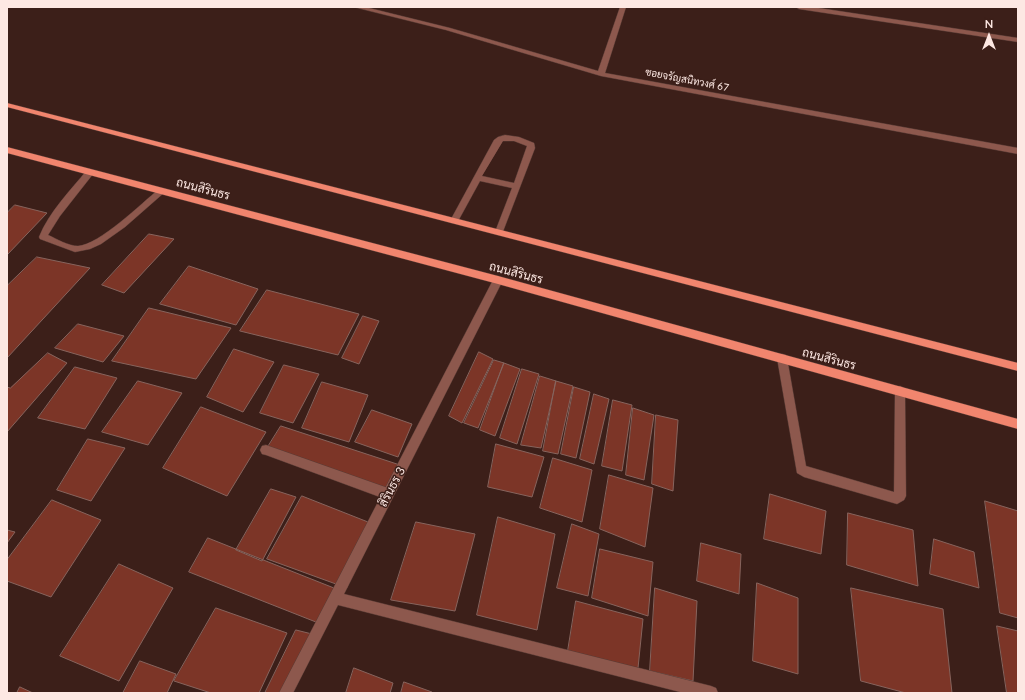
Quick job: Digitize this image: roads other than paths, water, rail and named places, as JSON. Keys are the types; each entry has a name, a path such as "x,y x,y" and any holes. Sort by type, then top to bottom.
{"main road":[{"path":"7,106 1018,367"},
{"name":"ถนนสิรินธร","path":"7,150 498,280 1018,424"}],"street":[{"name":"ซอยจรัญสนิทวงศ์ 67","path":"358,7 448,29 601,74 1018,151"},
{"path":"601,74 623,7"},
{"path":"799,7 1018,40"},
{"path":"454,221 498,140 507,138 528,142 531,145 531,148 499,232"},
{"path":"90,172 51,222 43,236 78,249 89,246 104,238 162,191"},
{"path":"478,178 516,186"},
{"name":"สิรินธร 3","path":"286,693 498,280"},
{"path":"782,358 801,470 897,498 900,496 900,391"},
{"path":"266,450 388,494"},
{"path":"335,598 712,693"}]}
